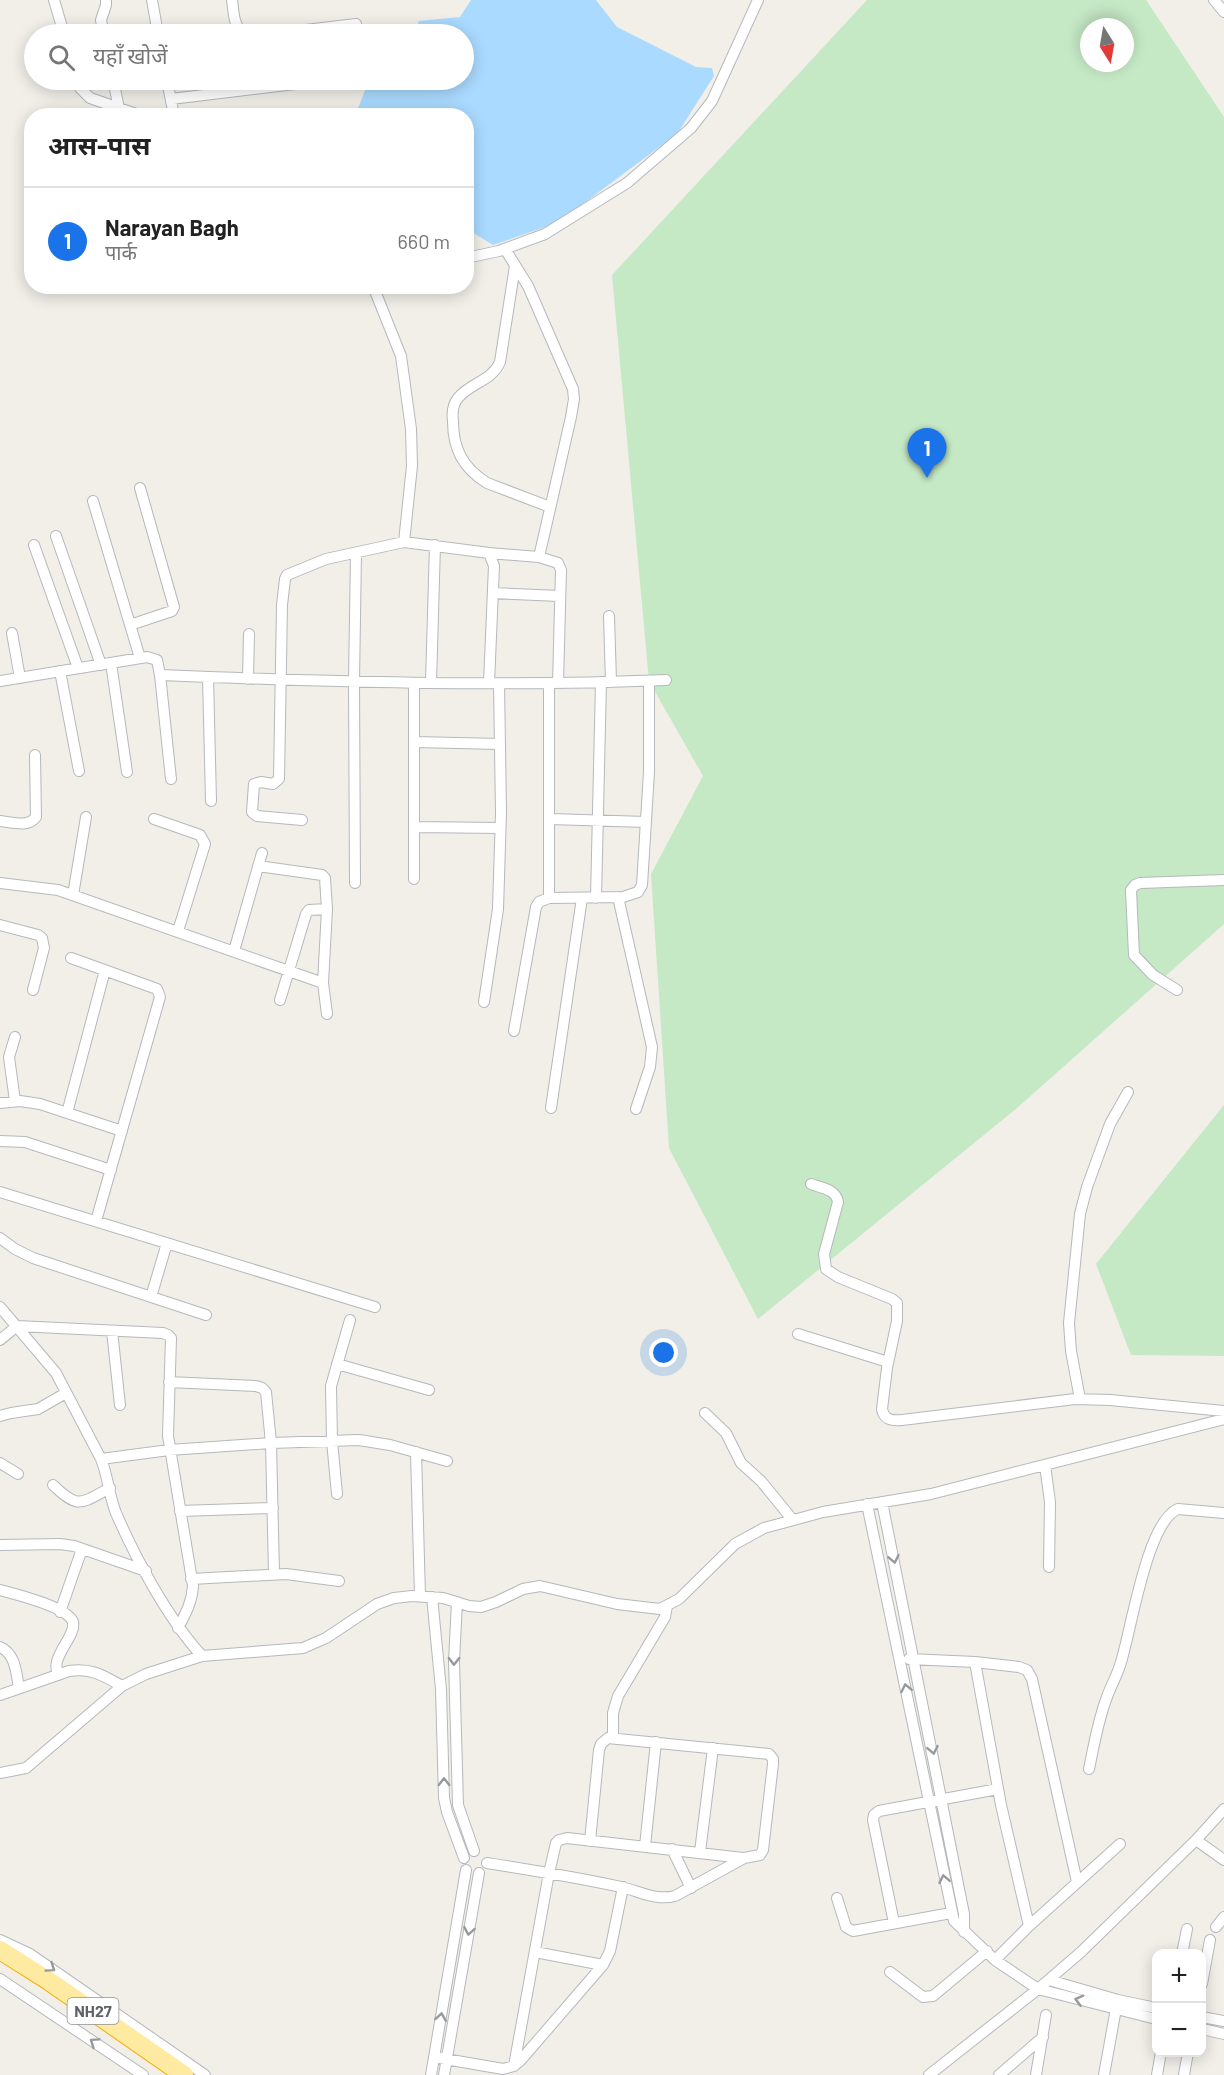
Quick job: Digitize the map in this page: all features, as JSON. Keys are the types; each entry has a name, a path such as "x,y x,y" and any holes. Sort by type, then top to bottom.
{"highway":[{"name":"NH27","path":"0,1950 49,1981 184,2075"},
{"name":"NH27","path":"0,1964 163,2075"}],"street":[{"path":"54,0 61,24"},
{"path":"103,24 106,0"},
{"path":"152,0 156,24"},
{"path":"232,0 236,24"},
{"path":"474,256 505,249 544,234 627,183 691,128 712,100 758,0"},
{"path":"1214,0 1224,12"},
{"path":"82,90 90,98 119,108"},
{"path":"115,90 119,108"},
{"path":"169,90 173,108"},
{"path":"171,99 245,90"},
{"path":"505,249 528,286 573,388 571,417 539,558"},
{"path":"515,266 500,362 497,369 459,396 455,402 452,413 453,436 459,457 478,478 550,507"},
{"path":"377,294 400,356 411,429 412,466 404,542"},
{"path":"130,625 166,615 174,607 140,488"},
{"path":"93,501 140,658"},
{"path":"56,536 106,664 127,772"},
{"path":"302,820 256,816 252,812 254,784 261,782 273,784 279,779 282,598 287,575 326,560 404,542 435,544 558,562 561,570 554,683 549,898"},
{"path":"431,683 435,544"},
{"path":"34,545 78,668"},
{"path":"355,883 356,553"},
{"path":"484,1002 498,909 500,828 500,744 494,683 493,561 489,553"},
{"path":"493,592 560,596"},
{"path":"596,898 609,616"},
{"path":"12,633 20,678"},
{"path":"248,679 249,634"},
{"path":"0,681 140,658 157,660 171,779"},
{"path":"60,671 79,771"},
{"path":"160,675 414,683 666,680"},
{"path":"208,677 211,801"},
{"path":"514,1031 538,902 549,898 632,896 642,885 649,772 649,681"},
{"path":"414,683 414,879"},
{"path":"415,742 500,744"},
{"path":"0,821 27,824 36,817 35,755"},
{"path":"73,895 86,817"},
{"path":"154,819 200,835 205,844 178,931"},
{"path":"550,819 646,822"},
{"path":"414,827 500,828"},
{"path":"234,951 262,853"},
{"path":"258,866 322,875 327,882 323,983 327,1014"},
{"path":"1177,990 1153,975 1134,956 1131,890 1135,885 1148,882 1224,880"},
{"path":"0,883 58,890 323,983"},
{"path":"618,897 652,1047 650,1067 636,1109"},
{"path":"551,1108 582,898"},
{"path":"280,1000 309,909 327,909"},
{"path":"0,925 42,938 44,948 33,990"},
{"path":"70,958 157,989 160,993 96,1221"},
{"path":"67,1113 105,970"},
{"path":"15,1037 9,1057 15,1101"},
{"path":"1080,1399 1071,1351 1069,1323 1080,1214 1087,1187 1110,1124 1128,1092"},
{"path":"0,1103 28,1101 122,1131"},
{"path":"0,1141 25,1142 111,1170"},
{"path":"811,1184 832,1192 838,1202 824,1254 826,1269 838,1277 897,1303 897,1321 888,1362 882,1409 883,1414 892,1421 1080,1399 1224,1412"},
{"path":"0,1192 375,1307"},
{"path":"0,1238 33,1258 206,1316"},
{"path":"151,1297 167,1243"},
{"path":"0,1307 56,1373 101,1459 115,1510 146,1571 178,1628 202,1656"},
{"path":"337,1494 332,1441 331,1386 350,1320"},
{"path":"0,1340 16,1326 168,1335 171,1343 169,1450 192,1597 178,1628"},
{"path":"112,1331 120,1405"},
{"path":"798,1334 888,1362"},
{"path":"337,1364 429,1390"},
{"path":"169,1382 262,1388 267,1398 271,1443 274,1574"},
{"path":"0,1416 38,1409 66,1393"},
{"path":"705,1413 726,1433 741,1464 761,1481 792,1520"},
{"path":"0,1773 26,1768 122,1686 146,1674 202,1656 303,1648 326,1638 377,1604 394,1598 432,1597 481,1607 523,1589 540,1586 645,1608 660,1609 678,1599 735,1544 764,1528 867,1504 931,1494 1224,1419"},
{"path":"101,1459 169,1450 271,1443 375,1441 447,1461"},
{"path":"416,1452 420,1596"},
{"path":"0,1462 18,1474"},
{"path":"1045,1465 1050,1509 1049,1567"},
{"path":"53,1485 67,1499 76,1502 84,1501 110,1488"},
{"path":"882,1502 943,1799 964,1914 964,1932"},
{"path":"867,1504 954,1921 995,1960 1038,1989 1117,2005 1152,2008"},
{"path":"180,1510 273,1508"},
{"path":"1089,1769 1101,1715 1121,1663 1132,1614 1157,1531 1165,1519 1178,1509 1224,1513"},
{"path":"0,1545 60,1544 82,1549 146,1571"},
{"path":"60,1612 82,1549"},
{"path":"191,1579 274,1574 339,1581"},
{"path":"0,1590 37,1600 70,1617 74,1625 56,1662 58,1675"},
{"path":"431,2075 466,1870 464,1858 445,1806 441,1689 432,1597"},
{"path":"457,1602 454,1690 458,1805 474,1851"},
{"path":"613,1738 613,1713 618,1696 665,1617 668,1606"},
{"path":"0,1647 10,1653 13,1659 19,1688"},
{"path":"900,1659 975,1662 1027,1670 1032,1679 1077,1882"},
{"path":"975,1662 998,1789 1029,1926"},
{"path":"0,1695 69,1671 88,1670 122,1686"},
{"path":"441,1689 454,1690"},
{"path":"514,2066 556,1843 567,1838 590,1841 700,1852 744,1858 760,1855 763,1850 772,1759 769,1754 608,1738 601,1744 590,1841"},
{"path":"645,1846 656,1742"},
{"path":"443,1746 456,1746"},
{"path":"700,1852 713,1748"},
{"path":"894,1923 873,1817 879,1811 998,1789"},
{"path":"445,1806 458,1805"},
{"path":"929,2075 1049,1980 1108,1927 1224,1809"},
{"path":"1196,1840 1224,1860"},
{"path":"995,1960 1119,1844"},
{"path":"672,1849 691,1888"},
{"path":"464,1858 470,1852 478,1851 485,1856 487,1863 479,1873 470,1873 466,1870"},
{"path":"487,1863 622,1887 666,1898 691,1888 744,1858"},
{"path":"444,2075 479,1873"},
{"path":"434,2057 503,2069 514,2066 603,1965 610,1951 622,1887"},
{"path":"837,1898 846,1927 853,1931 951,1913"},
{"path":"1216,1927 1224,1917"},
{"path":"1183,1949 1187,1929"},
{"path":"0,1940 30,1954 205,2075"},
{"path":"1206,1962 1210,1940"},
{"path":"890,1972 923,1997 928,1998 987,1951"},
{"path":"535,1952 603,1965"},
{"path":"449,1973 461,1975"},
{"path":"0,1979 143,2075"},
{"path":"1049,1980 1152,2018"},
{"path":"1104,2075 1117,2005"},
{"path":"1036,2075 1046,2015"},
{"path":"1206,2018 1224,2021"},
{"path":"1206,2030 1224,2034"},
{"path":"999,2075 1043,2037"},
{"path":"1157,2075 1160,2057"},
{"path":"1184,2075 1187,2057"}],"green space":[{"path":"867,0 1146,0 1224,117 1224,924 1017,1108 758,1319 669,1148 651,874 703,776 649,681 612,275"},
{"path":"1224,1105 1224,1356 1131,1355 1096,1264"}],"water":[{"path":"471,0 596,0 617,27 696,67 712,68 714,76 677,134 557,223 493,245 474,233 474,108 358,108 365,90 474,90 474,24 418,24 419,21 460,17"}],"place":[{"name":"Narayan Bagh","path":"927,478"}]}
